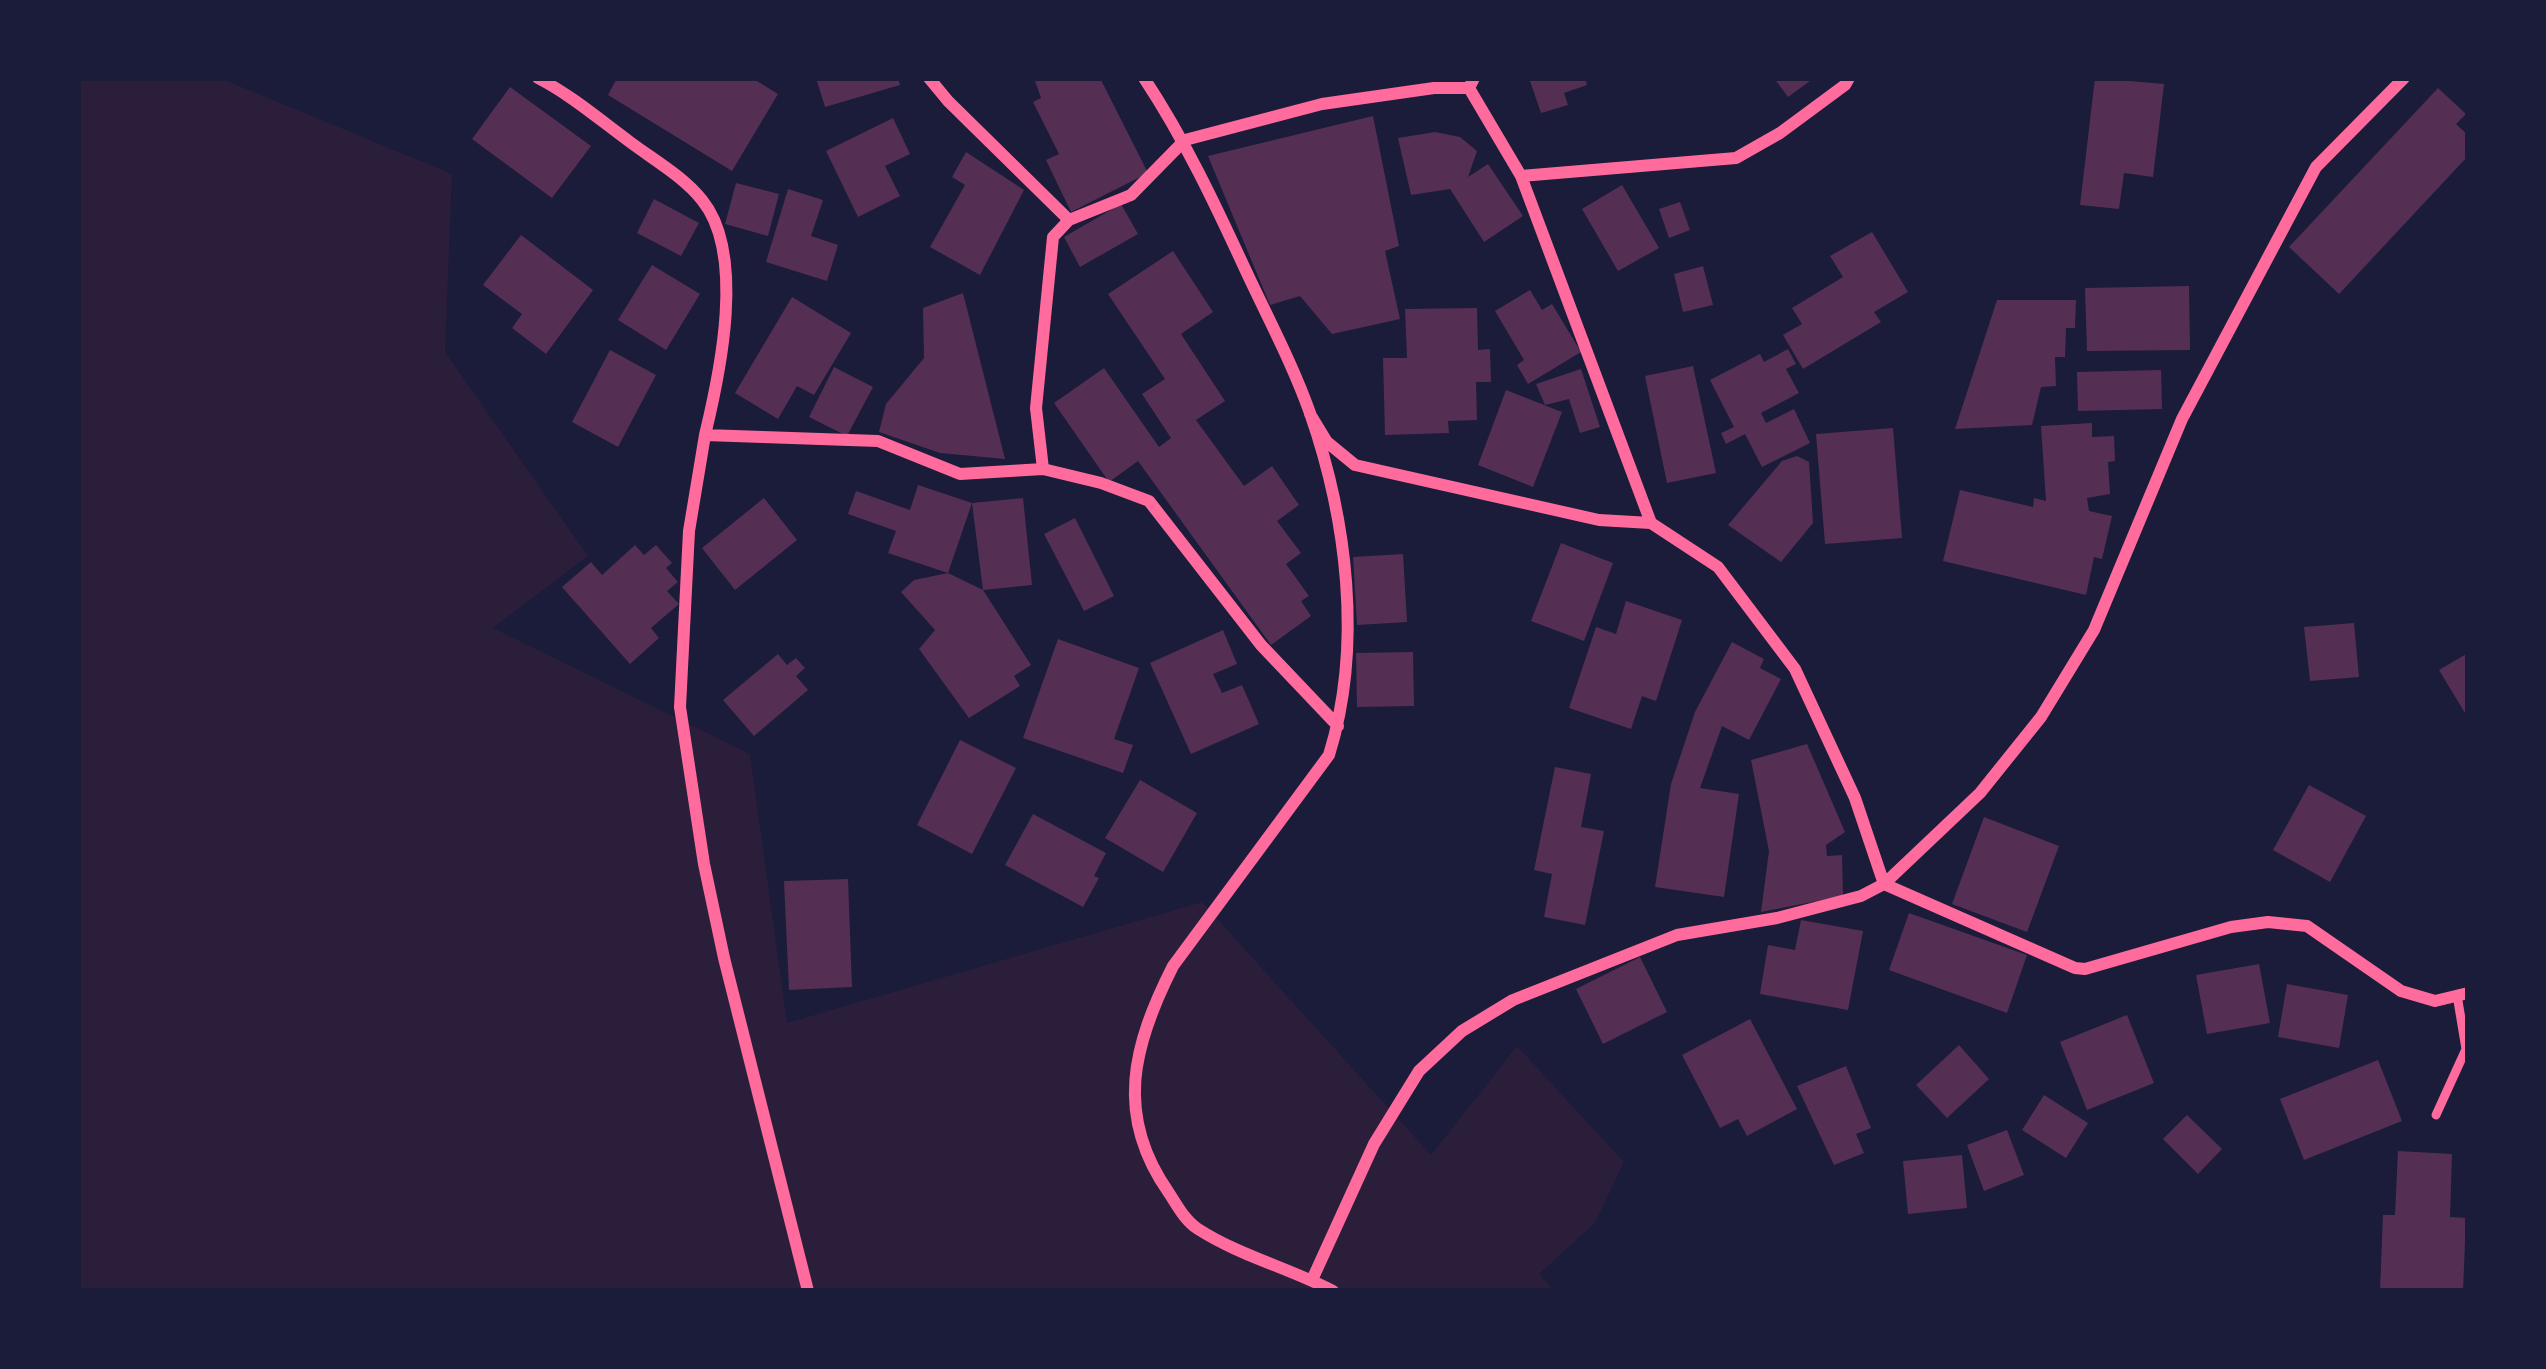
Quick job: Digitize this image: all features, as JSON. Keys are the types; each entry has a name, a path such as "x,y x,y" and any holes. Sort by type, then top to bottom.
{"street":[{"path":"538,78 700,197 724,254 727,284 717,389 689,531 680,707 724,958 808,1291"},
{"path":"929,78 1069,220"},
{"path":"1144,78 1184,140 1327,442 1355,464 1599,520 1651,523 1718,567 1795,669 1855,798 1884,884 2075,968 2231,927 2268,922 2307,926 2401,992 2435,1001 2463,994"},
{"path":"1521,176 1736,158 1780,133 1849,78"},
{"path":"1312,1280 1385,1125 1419,1071 1462,1031 1513,1000 1677,935 1777,918 1861,896 1884,884 1980,793 2041,717 2094,630 2182,419 2316,167 2404,78"},
{"path":"1043,469 1036,408 1053,237 1069,220 1131,195 1184,140 1322,104 1471,83 1521,176 1651,523"},
{"path":"1310,414 1341,533 1347,586 1338,726 1329,755 1173,966 1154,1004 1133,1070 1136,1123 1153,1170 1191,1226 1241,1253 1333,1291"},
{"path":"705,435 878,441 960,474 1043,469 1149,501 1261,645 1338,726"}],"lane":[{"path":"2463,994 2468,1065"},
{"path":"2435,1115 2466,1049"}],"shaded area":[{"path":"78,78 220,78 452,174 445,352 588,556 493,628 750,754 787,1023 1202,902 1431,1155 1517,1046 1624,1162 1595,1223 1539,1274 1554,1291 78,1291"}],"building":[{"path":"617,78 752,78 778,94 732,171 608,95"},
{"path":"816,78 898,78 900,85 825,107"},
{"path":"1034,78 1100,78 1148,173 1071,212 1046,160 1059,154 1033,102 1041,98"},
{"path":"1529,78 1585,78 1587,85 1564,93 1568,105 1541,113"},
{"path":"1774,78 1814,78 1788,97"},
{"path":"2095,78 2164,84 2153,177 2124,173 2119,209 2080,205"},
{"path":"510,87 591,146 552,198 472,139"},
{"path":"2438,88 2466,114 2456,124 2468,135 2468,156 2339,294 2289,247"},
{"path":"1373,116 1399,246 1385,251 1400,319 1332,334 1300,296 1270,305 1208,156"},
{"path":"893,118 910,154 885,166 900,196 858,217 826,151"},
{"path":"1435,132 1460,137 1477,151 1468,177 1488,164 1523,216 1484,242 1450,189 1411,195 1398,138"},
{"path":"966,152 1024,190 980,275 930,247 965,185 952,177"},
{"path":"736,183 779,194 768,236 725,224"},
{"path":"1622,185 1659,248 1618,271 1582,209"},
{"path":"788,189 823,200 811,236 838,245 827,281 766,262"},
{"path":"654,199 699,223 681,256 637,233"},
{"path":"1680,202 1690,230 1669,238 1659,209"},
{"path":"1121,204 1138,234 1080,267 1064,237"},
{"path":"1872,232 1908,292 1874,312 1881,322 1803,369 1783,335 1802,324 1792,308 1843,277 1830,256"},
{"path":"521,235 593,290 546,354 512,328 522,314 483,285"},
{"path":"1173,251 1213,312 1181,334 1225,401 1196,420 1244,486 1272,466 1299,505 1277,521 1301,553 1286,564 1309,596 1301,601 1311,616 1271,645 1138,461 1109,482 1054,403 1104,368 1159,447 1171,438 1142,394 1165,379 1108,294"},
{"path":"652,265 700,294 666,350 618,320"},
{"path":"1703,266 1713,305 1683,312 1674,274"},
{"path":"2189,286 2190,350 2087,351 2085,288"},
{"path":"1530,290 1542,310 1552,304 1581,352 1528,384 1517,365 1524,360 1495,311"},
{"path":"963,293 1005,459 940,453 879,432 886,404 924,358 923,308"},
{"path":"792,297 851,333 814,395 797,386 778,419 735,393"},
{"path":"1997,300 2076,300 2075,328 2066,328 2065,357 2055,357 2056,386 2041,387 2032,425 1955,429"},
{"path":"1477,308 1478,350 1490,349 1491,382 1476,382 1477,420 1448,421 1449,433 1385,435 1383,358 1407,358 1405,309"},
{"path":"1788,349 1796,364 1786,369 1799,393 1761,413 1766,423 1794,409 1810,443 1762,467 1745,434 1726,444 1721,433 1734,427 1710,380 1760,354 1764,362"},
{"path":"610,350 656,375 618,447 572,422"},
{"path":"1693,366 1716,473 1667,483 1645,376"},
{"path":"834,367 873,387 847,436 809,417"},
{"path":"1581,369 1600,427 1580,433 1569,399 1545,405 1536,384"},
{"path":"2161,370 2162,409 2078,411 2077,372"},
{"path":"1506,390 1562,412 1533,487 1478,465"},
{"path":"2092,423 2092,437 2114,436 2115,461 2108,462 2110,494 2087,498 2089,511 2112,516 2102,559 2094,557 2086,595 1943,561 1960,490 2033,507 2034,498 2046,501 2041,426"},
{"path":"1893,428 1902,538 1825,544 1816,434"},
{"path":"1797,456 1809,462 1813,523 1781,562 1728,525 1782,461"},
{"path":"918,485 972,503 948,573 888,553 896,531 848,514 856,491 910,510"},
{"path":"764,498 797,540 735,590 702,548"},
{"path":"1023,498 1032,585 983,590 972,503"},
{"path":"1075,518 1114,596 1084,611 1044,534"},
{"path":"1561,543 1613,563 1584,641 1531,621"},
{"path":"635,545 644,555 656,545 672,563 666,568 678,582 667,591 679,604 651,628 659,638 630,664 562,587 591,562 602,575"},
{"path":"1403,554 1407,622 1357,625 1353,557"},
{"path":"948,573 983,590 1031,665 1014,676 1020,686 969,718 919,649 935,630 901,592 914,580"},
{"path":"1626,601 1682,620 1656,701 1642,696 1631,729 1569,708 1596,627 1616,634"},
{"path":"2354,623 2359,677 2310,681 2304,627"},
{"path":"1223,630 1237,664 1213,674 1222,693 1242,685 1259,724 1191,754 1150,663"},
{"path":"1058,639 1139,668 1114,739 1133,745 1123,773 1023,738"},
{"path":"1732,642 1764,659 1760,668 1781,679 1749,740 1722,726 1700,788 1739,794 1724,897 1655,887 1671,784 1695,712"},
{"path":"1413,652 1414,706 1357,707 1356,653"},
{"path":"2468,653 2468,718 2439,670"},
{"path":"778,654 787,665 796,658 805,668 796,676 808,690 754,736 723,700"},
{"path":"960,740 1016,768 972,854 917,825"},
{"path":"1807,744 1845,832 1826,845 1827,856 1842,855 1843,896 1761,912 1769,851 1751,760"},
{"path":"1555,767 1591,774 1581,827 1604,831 1585,925 1544,917 1552,874 1534,870"},
{"path":"1140,780 1197,813 1163,872 1105,838"},
{"path":"2309,785 2366,816 2330,882 2273,850"},
{"path":"1033,814 1106,853 1083,907 1005,865"},
{"path":"1984,817 2059,846 2027,932 1952,904"},
{"path":"848,879 852,987 789,990 784,881"},
{"path":"1909,913 2027,955 2007,1013 1889,970"},
{"path":"1801,920 1863,931 1848,1010 1760,994 1768,945 1795,950"},
{"path":"1640,957 1667,1012 1603,1044 1576,989"},
{"path":"2259,964 2270,1023 2207,1034 2196,975"},
{"path":"2287,984 2348,995 2339,1048 2278,1037"},
{"path":"2127,1015 2154,1083 2087,1110 2060,1042"},
{"path":"1750,1019 1797,1109 1747,1136 1738,1119 1720,1128 1682,1055"},
{"path":"1959,1045 1989,1079 1947,1118 1916,1085"},
{"path":"2378,1060 2402,1121 2304,1160 2280,1099"},
{"path":"1846,1066 1871,1128 1856,1134 1864,1153 1834,1165 1797,1086"},
{"path":"2044,1095 2088,1123 2066,1158 2022,1130"},
{"path":"2187,1115 2222,1149 2198,1174 2163,1139"},
{"path":"2007,1130 2024,1175 1984,1191 1967,1145"},
{"path":"2398,1151 2452,1154 2450,1217 2466,1218 2463,1291 2380,1291 2383,1215 2395,1215"},
{"path":"1962,1155 1967,1208 1908,1214 1903,1161"}]}
